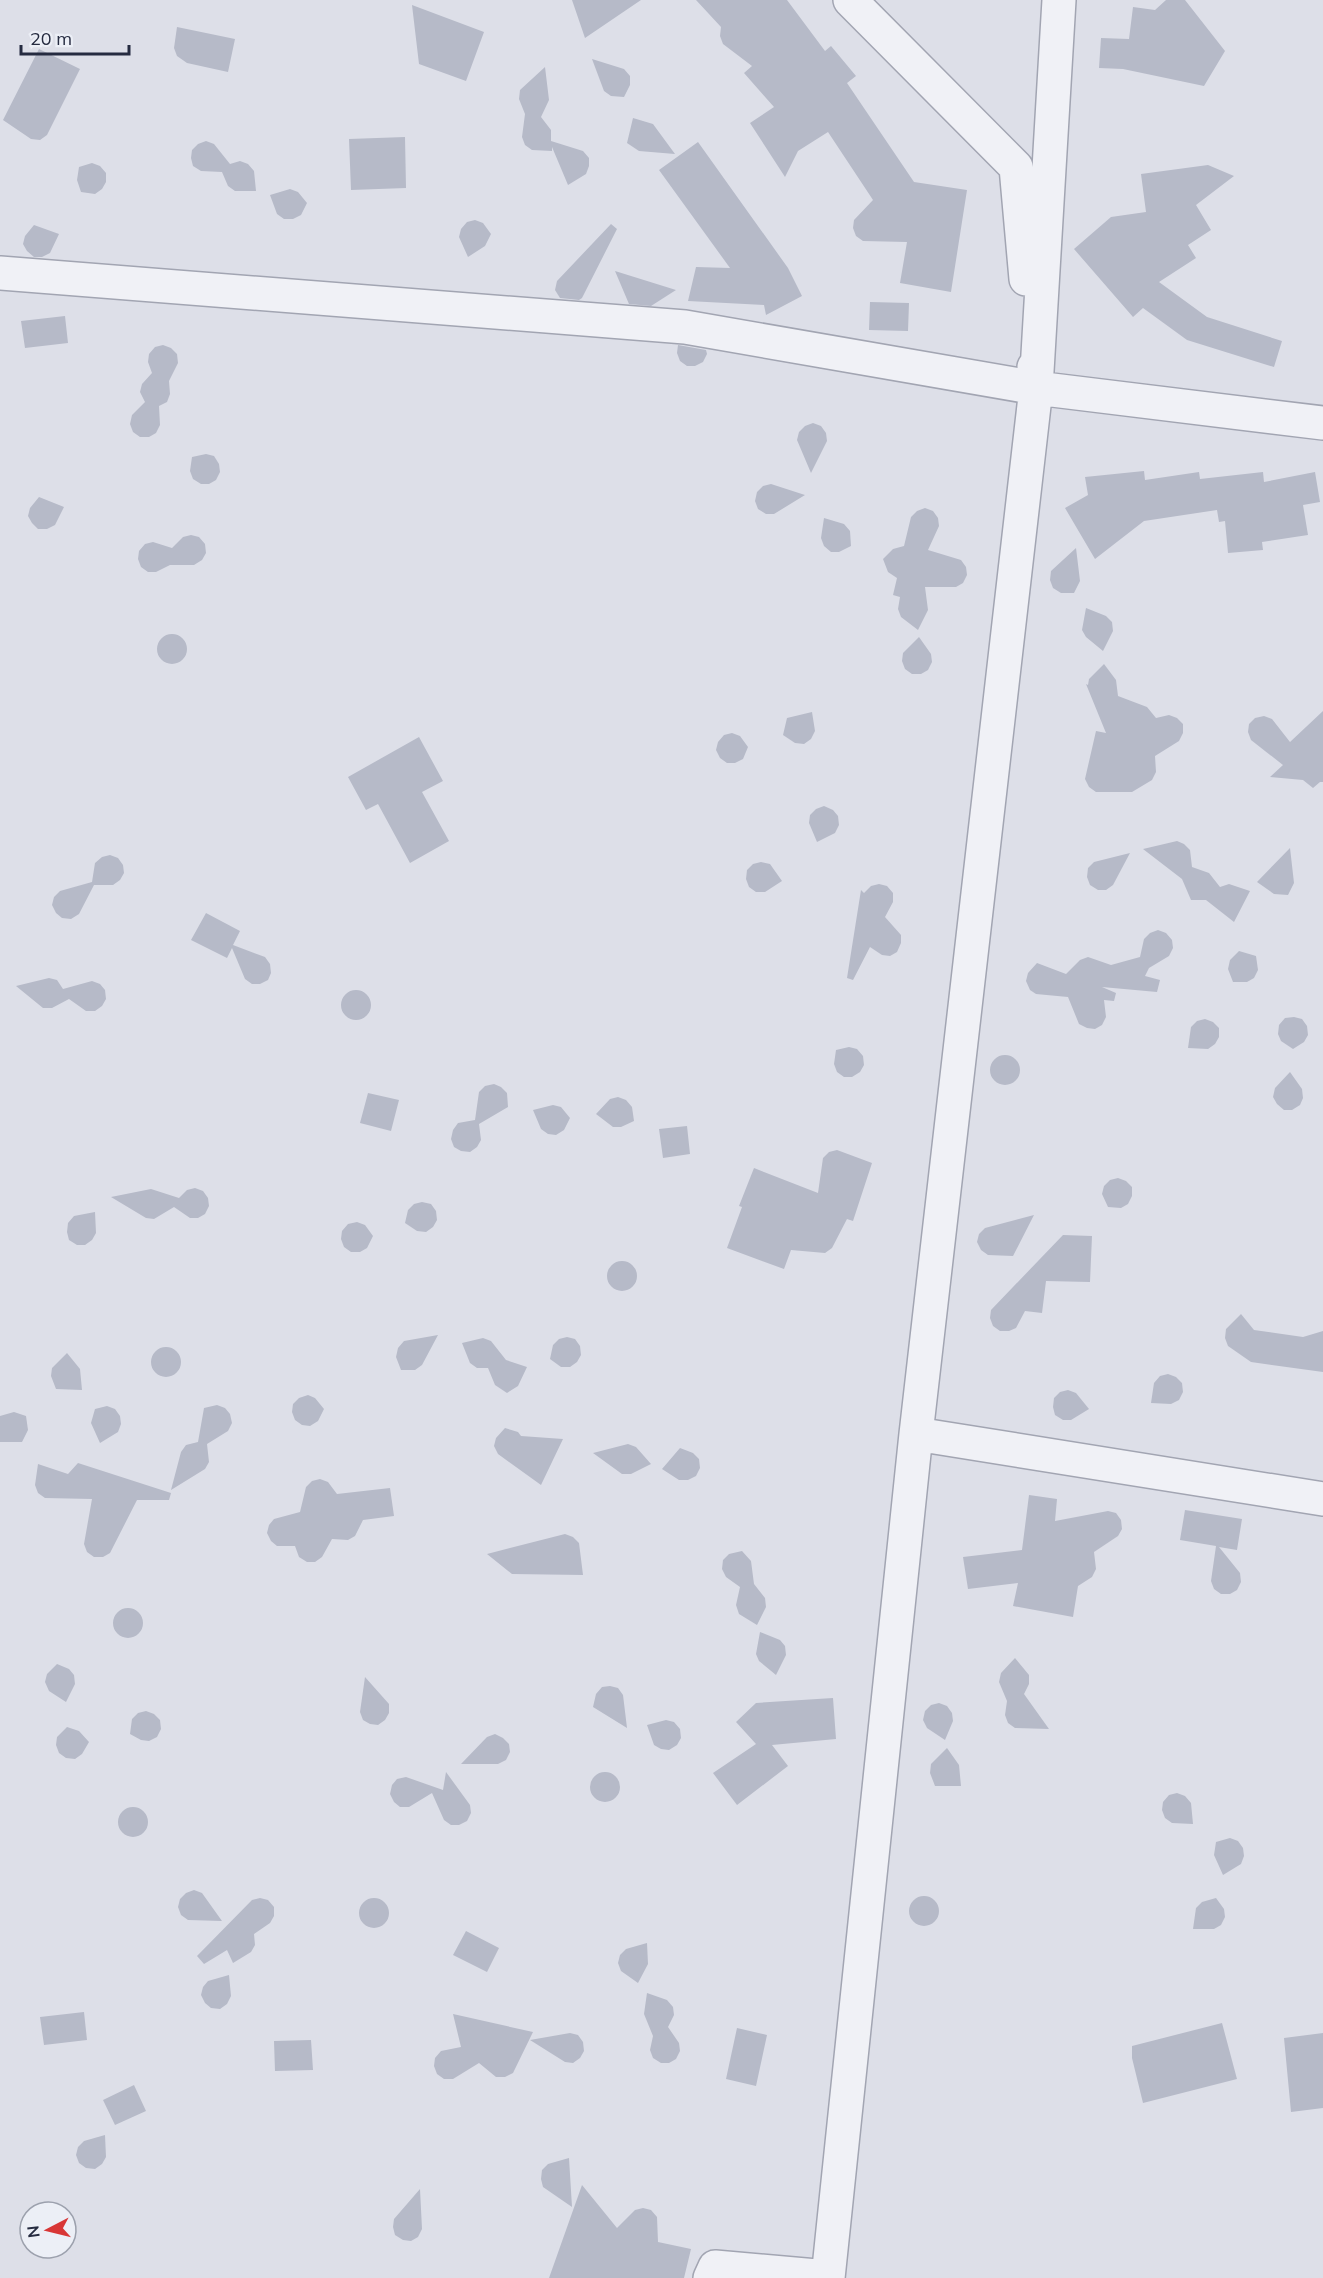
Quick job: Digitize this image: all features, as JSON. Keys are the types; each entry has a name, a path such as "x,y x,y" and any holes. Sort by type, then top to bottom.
{"street":[{"path":"850,0 1016,168 1036,388"},
{"path":"710,2278 715,2267 828,2278 916,1434 1036,388 1059,0"},
{"path":"0,273 685,327 1036,388 1323,423"},
{"path":"916,1434 1323,1499"}],"building":[{"path":"572,0 641,0 585,38"},
{"path":"696,0 787,0 825,51 831,46 856,76 847,83 914,182 967,190 951,292 900,283 907,242 863,241 856,236 853,228 854,220 873,200 828,132 798,151 785,177 750,123 774,107 744,73 752,66 723,44 720,36 721,27"},
{"path":"1166,0 1185,0 1225,51 1204,86 1123,69 1099,68 1101,38 1129,39 1133,7 1155,10"},
{"path":"412,5 484,32 466,81 419,64"},
{"path":"177,27 235,39 228,72 187,63 177,56 174,48"},
{"path":"39,49 80,69 47,135 40,140 31,139 3,120"},
{"path":"592,59 624,69 630,76 630,85 624,97 611,96 604,91"},
{"path":"545,67 549,100 541,117 551,130 551,141 583,151 589,158 586,174 568,185 552,147 552,151 532,150 525,145 522,137 525,114 519,99 520,90"},
{"path":"633,118 653,124 675,154 639,151 627,143"},
{"path":"405,137 406,188 351,190 349,139"},
{"path":"206,141 214,144 230,164 240,161 248,164 254,171 256,191 235,191 228,186 222,172 201,171 193,166 192,150 198,144"},
{"path":"698,142 788,268 802,296 766,315 764,305 688,301 696,267 730,268 659,170"},
{"path":"92,163 100,166 106,173 106,182 95,194 81,192 77,180 79,167"},
{"path":"1208,165 1234,176 1196,205 1211,230 1188,245 1196,258 1159,282 1207,317 1282,341 1274,367 1187,340 1143,308 1133,317 1074,249 1111,217 1146,212 1141,174"},
{"path":"290,189 298,192 307,203 301,215 293,219 284,219 277,214 270,195"},
{"path":"475,220 483,223 491,234 485,246 468,257 459,237 461,229 467,222"},
{"path":"611,224 617,229 582,298 579,300 560,298 555,290 557,281"},
{"path":"34,225 59,234 50,253 42,257 34,257 23,244 25,236"},
{"path":"615,271 676,290 651,306 629,304"},
{"path":"870,302 909,303 908,331 869,330"},
{"path":"65,316 68,343 25,348 21,321"},
{"path":"163,345 171,348 177,354 178,363 169,381 170,394 167,402 159,406 160,425 156,433 149,437 140,437 133,432 130,424 132,415 145,402 140,392 142,384 152,373 148,362 149,354 155,347"},
{"path":"678,345 706,350 707,354 703,362 695,366 687,366 680,361 677,353"},
{"path":"813,423 821,426 826,433 827,441 811,473 797,440 799,432 805,426"},
{"path":"206,454 214,456 219,464 220,472 216,480 209,484 201,484 193,479 190,471 192,457"},
{"path":"1144,471 1145,480 1199,472 1200,479 1263,472 1264,482 1315,472 1320,502 1303,505 1308,535 1262,542 1263,550 1228,553 1225,521 1219,522 1217,510 1144,521 1095,559 1065,508 1088,495 1085,477"},
{"path":"771,484 805,495 774,514 766,514 758,509 755,501 757,492 763,486"},
{"path":"39,497 64,507 55,525 47,529 38,529 28,516 30,508"},
{"path":"925,508 933,511 938,518 939,526 928,550 961,560 966,567 967,575 963,583 956,587 925,587 928,610 918,630 901,617 898,609 900,597 893,595 897,578 888,572 883,559 893,549 904,546 911,517 917,511"},
{"path":"824,518 844,524 850,531 851,546 839,552 831,552 824,546 821,538"},
{"path":"191,535 199,537 205,544 206,553 202,560 194,565 170,565 156,572 148,572 141,567 138,559 139,551 145,544 153,542 172,548 183,537"},
{"path":"1076,548 1080,581 1074,593 1061,593 1053,588 1050,580 1051,571"},
{"path":"1086,608 1106,616 1112,622 1113,631 1103,651 1086,637 1082,630"},
{"path":"172,634 178,635 186,643 186,655 178,663 172,664 166,663 158,655 157,649 158,643 166,635"},
{"path":"919,637 931,654 932,662 928,670 921,674 912,674 905,669 902,661 903,653"},
{"path":"1104,664 1116,680 1118,696 1147,707 1156,718 1169,715 1177,718 1183,724 1183,733 1179,741 1155,756 1156,772 1152,780 1132,792 1096,792 1089,787 1085,779 1096,731 1106,733 1086,684 1088,685 1089,679"},
{"path":"1323,711 1323,782 1313,788 1303,780 1270,777 1283,765 1251,740 1248,732 1249,724 1255,718 1264,716 1272,719 1290,742"},
{"path":"812,712 815,731 811,739 804,744 795,743 783,735 787,718"},
{"path":"732,733 740,736 748,747 743,759 735,763 727,763 720,758 716,750 718,742 724,735"},
{"path":"419,737 443,781 422,792 449,841 410,863 378,804 366,810 348,777"},
{"path":"824,806 833,810 838,816 839,825 835,833 817,842 809,823 810,815 816,809"},
{"path":"1177,841 1190,850 1192,867 1209,873 1220,887 1229,884 1250,891 1234,922 1206,900 1191,900 1182,879 1143,849"},
{"path":"1290,848 1294,883 1288,895 1274,894 1257,882"},
{"path":"1130,853 1113,885 1106,890 1098,890 1090,885 1087,877 1088,868 1094,862"},
{"path":"110,855 118,858 123,865 124,873 120,880 113,885 94,885 79,914 71,919 62,918 56,913 52,905 54,897 60,891 92,882 95,863 102,857"},
{"path":"761,862 770,864 782,881 765,892 756,892 749,887 746,879 747,870 753,864"},
{"path":"879,884 887,886 893,893 893,902 885,917 901,935 901,943 897,952 890,956 882,955 870,947 853,980 847,978 861,890 864,893 871,886"},
{"path":"206,913 240,931 233,945 265,957 270,964 271,973 268,980 260,984 252,984 245,979 232,948 227,958 191,940"},
{"path":"1158,930 1166,933 1172,940 1173,948 1169,956 1149,968 1145,976 1160,980 1157,992 1102,987 1116,993 1114,1001 1104,1000 1106,1017 1102,1025 1095,1029 1079,1024 1068,997 1036,994 1030,990 1026,981 1028,973 1037,963 1066,974 1080,960 1088,957 1111,965 1140,957 1144,939 1150,933"},
{"path":"1239,951 1256,956 1258,970 1254,978 1247,982 1233,982 1228,969 1230,960"},
{"path":"49,978 57,980 63,989 92,981 100,984 105,990 106,999 95,1011 86,1011 69,999 52,1008 43,1008 16,986"},
{"path":"356,990 362,991 370,999 370,1011 362,1019 356,1020 350,1019 342,1011 341,1005 342,999 350,991"},
{"path":"1285,1018 1302,1019 1307,1026 1308,1035 1304,1042 1293,1049 1281,1041 1278,1034 1279,1025"},
{"path":"1205,1019 1213,1022 1219,1028 1219,1037 1215,1044 1208,1049 1188,1048 1191,1027 1197,1021"},
{"path":"849,1047 857,1049 863,1056 864,1065 860,1072 852,1077 844,1077 837,1072 834,1064 836,1050"},
{"path":"1005,1055 1011,1056 1019,1064 1019,1076 1011,1084 1005,1085 999,1084 991,1076 990,1070 991,1064 999,1056"},
{"path":"1290,1072 1302,1089 1303,1098 1300,1105 1292,1110 1284,1110 1273,1097 1275,1088"},
{"path":"494,1084 507,1093 508,1107 479,1124 481,1140 477,1147 470,1152 461,1151 454,1147 451,1139 453,1130 458,1123 475,1120 479,1092 485,1086"},
{"path":"368,1093 399,1100 391,1131 360,1123"},
{"path":"618,1097 626,1100 632,1107 634,1121 621,1127 613,1127 596,1114 610,1099"},
{"path":"553,1105 561,1107 570,1118 564,1130 556,1135 548,1134 541,1129 533,1110"},
{"path":"687,1126 690,1154 663,1158 659,1129"},
{"path":"837,1150 872,1163 853,1221 847,1219 832,1248 825,1253 791,1250 784,1269 727,1248 742,1207 739,1206 754,1168 818,1193 823,1158 829,1152"},
{"path":"1118,1178 1126,1181 1132,1187 1132,1196 1128,1204 1121,1208 1108,1207 1102,1194 1104,1186 1110,1180"},
{"path":"195,1188 203,1191 208,1198 209,1206 205,1214 198,1218 190,1218 174,1207 154,1219 146,1218 111,1197 151,1189 179,1198 187,1190"},
{"path":"422,1202 431,1204 436,1211 437,1220 426,1232 417,1231 405,1223 408,1210 414,1204"},
{"path":"95,1212 96,1233 92,1240 85,1245 77,1245 69,1240 68,1223 74,1216"},
{"path":"1034,1215 1013,1256 988,1255 981,1250 977,1242 979,1234 985,1228"},
{"path":"357,1222 365,1225 373,1236 367,1248 360,1252 351,1252 344,1247 341,1239 342,1231 348,1224"},
{"path":"1063,1235 1092,1236 1090,1282 1046,1281 1042,1313 1025,1311 1016,1328 1000,1331 993,1326 990,1318 991,1310"},
{"path":"622,1261 628,1262 636,1270 636,1282 628,1290 622,1291 616,1290 608,1282 607,1276 608,1270 616,1262"},
{"path":"1241,1314 1254,1330 1303,1337 1323,1331 1323,1372 1251,1362 1228,1346 1225,1338 1226,1329"},
{"path":"438,1335 422,1365 415,1370 401,1370 396,1357 398,1348 404,1341"},
{"path":"567,1337 575,1339 580,1346 581,1355 570,1367 561,1367 550,1359 553,1345 559,1339"},
{"path":"483,1338 491,1341 506,1360 527,1367 518,1386 507,1393 495,1385 488,1368 477,1368 470,1363 462,1343"},
{"path":"166,1347 177,1351 181,1362 177,1373 166,1377 155,1373 151,1362 155,1351"},
{"path":"67,1353 80,1369 82,1390 56,1389 51,1376 52,1368"},
{"path":"1168,1374 1176,1377 1182,1383 1183,1392 1179,1400 1171,1404 1151,1403 1154,1383 1160,1376"},
{"path":"1068,1390 1076,1393 1089,1409 1071,1420 1063,1420 1055,1415 1054,1398 1060,1392"},
{"path":"308,1395 315,1398 324,1409 318,1421 310,1426 302,1425 295,1420 292,1412 293,1404 299,1398"},
{"path":"217,1405 225,1408 230,1414 232,1423 228,1431 207,1444 209,1462 205,1469 171,1490 181,1452 186,1445 198,1442 204,1408"},
{"path":"107,1406 115,1409 120,1416 121,1424 118,1432 100,1443 91,1423 95,1409"},
{"path":"14,1412 26,1416 28,1430 22,1442 0,1442 0,1416"},
{"path":"505,1428 518,1432 521,1436 563,1439 541,1485 498,1454 494,1446 496,1438"},
{"path":"628,1444 636,1447 651,1464 631,1474 622,1474 593,1453"},
{"path":"680,1448 693,1453 699,1459 700,1468 696,1476 688,1480 679,1480 662,1469"},
{"path":"78,1463 171,1493 169,1500 137,1500 110,1553 103,1557 94,1557 87,1552 84,1544 92,1499 45,1498 38,1493 35,1485 38,1464 68,1474"},
{"path":"320,1479 328,1482 337,1494 390,1488 394,1516 363,1520 355,1536 348,1540 332,1539 322,1557 315,1562 307,1562 299,1557 295,1546 277,1546 267,1533 274,1519 300,1512 306,1487 312,1481"},
{"path":"1029,1495 1057,1499 1055,1521 1108,1511 1116,1513 1121,1520 1122,1529 1118,1536 1094,1552 1096,1569 1092,1577 1078,1586 1073,1617 1013,1606 1018,1583 968,1589 963,1557 1022,1550"},
{"path":"1185,1510 1242,1519 1237,1550 1219,1547 1240,1573 1241,1582 1237,1590 1230,1594 1221,1594 1214,1589 1211,1581 1216,1546 1180,1540"},
{"path":"565,1534 573,1537 579,1543 583,1575 512,1574 487,1554"},
{"path":"742,1551 751,1561 754,1584 765,1598 766,1607 757,1625 739,1614 736,1605 740,1587 726,1577 722,1569 723,1560 729,1554"},
{"path":"128,1608 134,1609 142,1617 142,1629 134,1637 128,1638 122,1637 114,1629 113,1623 114,1617 122,1609"},
{"path":"760,1632 780,1640 785,1646 786,1655 776,1675 759,1661 756,1654"},
{"path":"1015,1658 1029,1675 1029,1684 1024,1694 1049,1729 1015,1728 1008,1723 1005,1715 1007,1701 999,1682 1001,1673"},
{"path":"57,1664 69,1669 74,1675 75,1684 66,1702 49,1691 45,1682 47,1674"},
{"path":"365,1677 389,1704 389,1713 378,1725 363,1720 360,1712"},
{"path":"602,1687 618,1688 623,1695 627,1728 593,1707 596,1694"},
{"path":"833,1698 836,1739 772,1745 788,1766 737,1805 713,1773 756,1744 736,1722 756,1703"},
{"path":"939,1703 947,1706 952,1713 953,1721 945,1740 927,1728 923,1720 925,1711 931,1705"},
{"path":"146,1711 154,1714 160,1720 161,1729 157,1737 149,1741 141,1740 130,1734 132,1719 138,1713"},
{"path":"666,1720 674,1722 680,1729 681,1738 677,1745 669,1750 654,1745 647,1725"},
{"path":"67,1727 79,1731 89,1742 82,1754 75,1759 66,1758 59,1753 56,1745 57,1737"},
{"path":"495,1734 509,1744 510,1752 506,1760 498,1764 461,1764 487,1737"},
{"path":"947,1748 959,1765 961,1786 935,1786 930,1773 931,1764"},
{"path":"446,1772 470,1805 471,1813 467,1821 459,1825 451,1825 444,1820 432,1793 409,1807 400,1807 390,1794 392,1785 397,1779 406,1777 443,1790"},
{"path":"605,1772 611,1773 619,1781 619,1793 611,1801 605,1802 599,1801 591,1793 590,1787 591,1781 599,1773"},
{"path":"1177,1793 1185,1796 1191,1803 1193,1824 1172,1823 1165,1818 1162,1810 1163,1802 1169,1795"},
{"path":"133,1807 139,1808 147,1816 147,1828 139,1836 133,1837 127,1836 119,1828 118,1822 119,1816 127,1808"},
{"path":"1230,1838 1238,1841 1243,1848 1244,1856 1241,1864 1223,1875 1214,1855 1216,1842"},
{"path":"194,1890 202,1893 222,1921 188,1920 181,1915 178,1907 180,1899 186,1893"},
{"path":"924,1896 930,1897 938,1905 938,1917 930,1925 924,1926 918,1925 910,1917 909,1911 910,1905 918,1897"},
{"path":"260,1898 268,1900 274,1907 274,1916 270,1923 254,1934 255,1945 251,1952 233,1963 227,1950 204,1964 197,1956 252,1900"},
{"path":"374,1898 380,1899 388,1907 388,1919 380,1927 374,1928 368,1927 360,1919 359,1913 360,1907 368,1899"},
{"path":"1216,1898 1224,1909 1225,1917 1221,1925 1214,1929 1193,1929 1196,1908 1202,1902"},
{"path":"466,1931 499,1948 487,1972 453,1955"},
{"path":"647,1943 648,1964 638,1983 621,1971 618,1963 620,1955 626,1949"},
{"path":"229,1975 231,1996 227,2004 220,2009 211,2008 201,1995 203,1987 208,1981"},
{"path":"647,1993 667,2000 673,2007 674,2015 668,2027 679,2043 680,2051 676,2059 669,2063 661,2063 653,2058 650,2050 653,2036 644,2014"},
{"path":"84,2012 87,2040 44,2045 40,2017"},
{"path":"453,2014 533,2032 513,2073 505,2077 496,2077 479,2063 453,2079 444,2079 437,2074 434,2066 435,2058 441,2051 461,2047"},
{"path":"1222,2023 1237,2079 1143,2103 1132,2058 1132,2046"},
{"path":"737,2028 767,2035 756,2086 726,2079"},
{"path":"570,2033 578,2035 583,2042 584,2051 573,2063 565,2062 530,2040"},
{"path":"1323,2033 1323,2108 1291,2112 1284,2038"},
{"path":"311,2040 313,2070 275,2071 274,2041"},
{"path":"134,2085 146,2111 115,2125 103,2100"},
{"path":"105,2135 106,2157 102,2164 95,2169 86,2168 79,2163 76,2155 78,2147 84,2141"},
{"path":"569,2158 572,2207 543,2187 541,2179 542,2170 548,2164"},
{"path":"582,2185 617,2228 635,2210 643,2208 651,2210 657,2217 658,2242 691,2249 684,2278 549,2278"},
{"path":"420,2189 422,2229 418,2237 411,2241 403,2240 395,2235 394,2219"}]}
